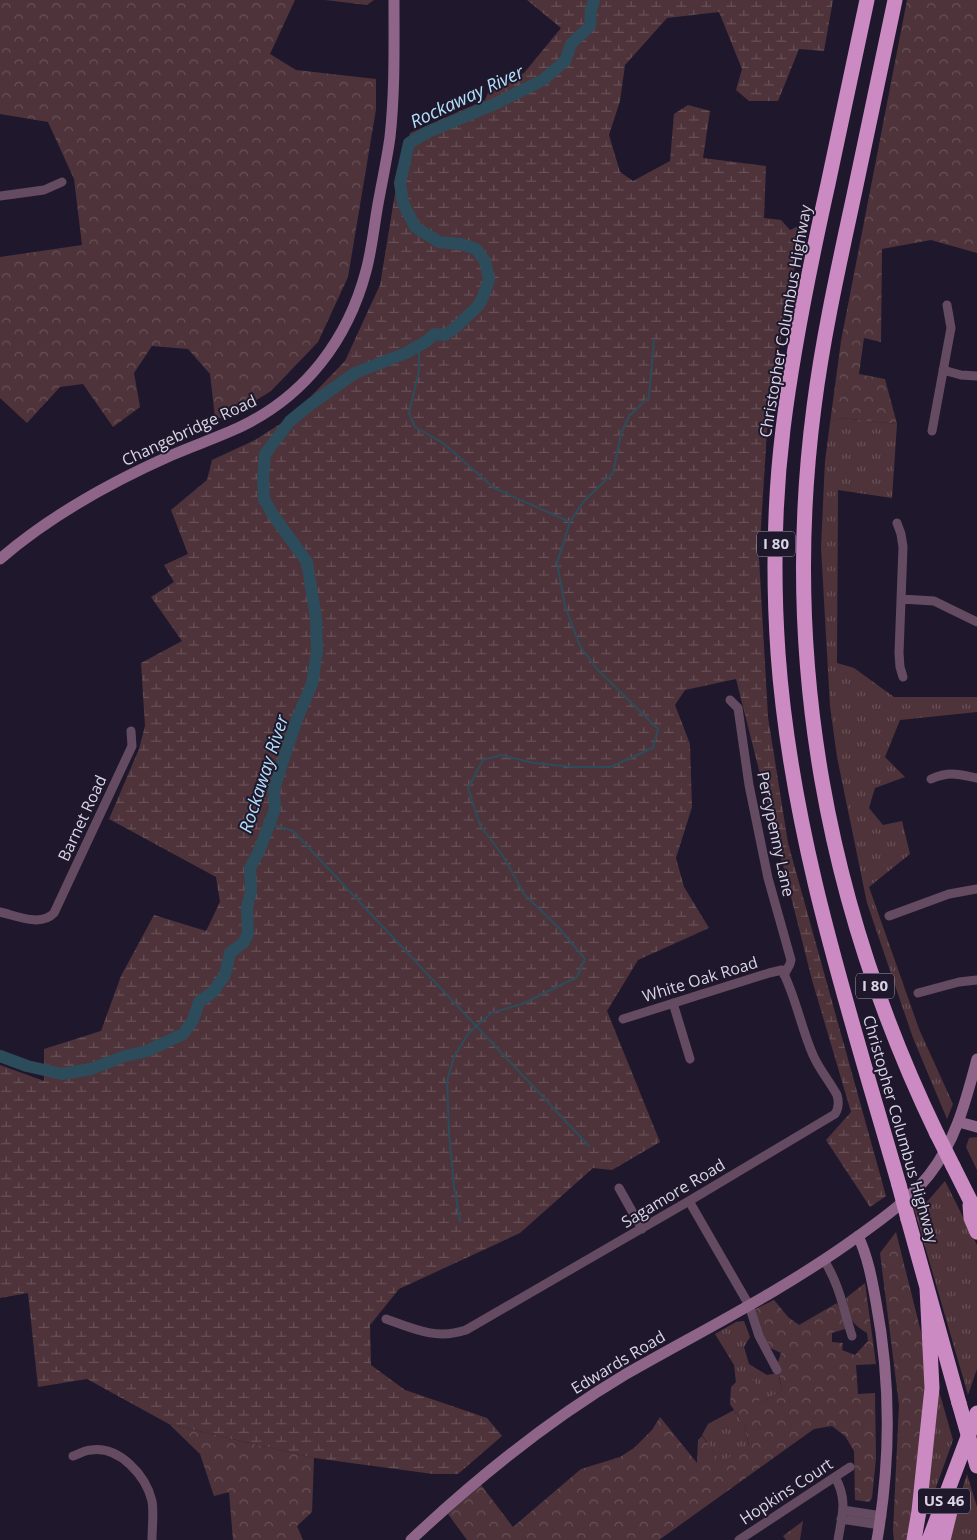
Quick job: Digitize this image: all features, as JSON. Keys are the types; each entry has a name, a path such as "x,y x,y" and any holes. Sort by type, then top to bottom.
{"highway":[{"name":"Christopher Columbus Highway","path":"866,0 810,268 788,394 778,485 776,596 782,705 804,840 836,964 977,1466"},
{"name":"Christopher Columbus Highway","path":"895,0 843,247 814,407 805,514 803,568 808,684 817,756 840,867 860,941 879,999 908,1072 974,1207 971,1218 977,1232"},
{"path":"914,1540 919,1511 932,1388 927,1288"},
{"name":"US 46","path":"928,1540 977,1413"},
{"path":"943,1540 960,1476 959,1462"}],"street":[{"name":"Changebridge Road","path":"0,559 32,534 94,493 136,471 243,426 260,416 293,393 321,364 333,348 352,313 364,279 390,138 394,63 394,0"},
{"path":"0,196 44,190 62,182"},
{"path":"932,431 951,328 947,305"},
{"path":"943,370 961,376 977,376"},
{"path":"897,523 903,547 898,653 903,677"},
{"path":"901,599 934,601 977,622"},
{"name":"Percypenny Lane","path":"730,700 738,708 766,869 789,952 790,964 784,975"},
{"name":"Barnet Road","path":"0,912 40,920 49,918 52,915 132,746 132,731"},
{"path":"931,779 943,774 956,773 977,778"},
{"path":"889,916 949,894 977,889"},
{"name":"White Oak Road","path":"623,1018 769,973 782,970 784,975"},
{"name":"Sagamore Road","path":"386,1319 432,1334 452,1334 466,1330 642,1229 835,1114 838,1110 838,1095 814,1058 784,975"},
{"path":"918,993 959,982 977,980"},
{"path":"673,1003 690,1059"},
{"name":"Edwards Road","path":"411,1540 481,1476 538,1431 571,1408 824,1260 893,1210 913,1193 942,1157 959,1122 977,1059"},
{"path":"959,1122 977,1127"},
{"path":"619,1188 642,1229"},
{"path":"689,1201 749,1304 759,1336 776,1370"},
{"path":"858,1236 871,1280 886,1368 888,1432 885,1492 877,1540"},
{"path":"824,1260 840,1290 852,1336"},
{"path":"73,1456 89,1450 101,1450 118,1456 134,1468 145,1484 152,1503 152,1540"},
{"name":"Hopkins Court","path":"739,1540 850,1467"},
{"path":"835,1477 843,1495 843,1510 838,1540"},
{"path":"843,1510 881,1521"},
{"path":"841,1519 881,1521"}],"green space":[{"path":"0,0 295,0 270,54 296,70 376,79 376,109 348,277 318,342 271,391 240,410 217,419 215,417 210,374 188,349 152,346 134,373 140,407 113,427 83,384 60,387 27,423 0,398 0,257 82,245 74,179 48,122 0,114"},
{"path":"325,0 374,0 367,5"},
{"path":"527,0 833,0 824,51 799,49 778,101 749,101 736,90 742,69 719,12 667,18 625,65 620,101 609,135 620,172 633,181 670,161 674,114 688,105 710,111 703,158 766,166 764,218 781,220 790,230 803,224 808,203 783,325 767,431 759,558 768,717 788,843 886,1196 870,1207 826,1140 851,1112 812,980 736,679 685,690 675,705 690,744 692,807 676,858 684,887 709,928 638,960 607,1011 660,1142 612,1170 593,1168 520,1233 399,1289 370,1325 371,1365 405,1390 487,1418 502,1436 458,1474 433,1474 314,1458 169,1424 87,1379 38,1387 28,1293 0,1298 0,1065 44,1081 44,1049 101,1031 121,976 154,915 206,931 220,902 216,877 109,819 139,749 145,726 141,663 182,641 151,597 174,582 164,565 188,554 171,510 207,480 212,460 255,440 291,417 345,361 380,285 404,139 407,144 410,133 485,100 490,88 524,73 561,28"},
{"path":"907,0 977,0 977,253 931,240 882,249 881,342 864,338 859,374 885,379 897,424 841,418 830,423 841,341"},
{"path":"841,418 897,424 892,498 838,490 837,663 854,668 894,697 977,697 977,712 900,720 885,757 905,777 875,788 869,808 883,825 902,821 910,854 869,887 919,1029 953,1104 947,1119 913,1038 867,903 837,757 830,706 821,547 825,461 830,423"},
{"path":"977,1137 977,1170 966,1147 969,1138"},
{"path":"945,1181 977,1245 977,1369 968,1395 913,1205 916,1202 925,1204"},
{"path":"896,1232 922,1336 926,1380 908,1540 894,1540 893,1531 899,1405 880,1253"},
{"path":"865,1283 876,1364 856,1365 858,1394 875,1393 876,1458 872,1498 869,1502 855,1500 854,1451 845,1436 832,1426 814,1429 659,1540 467,1540 448,1514 481,1485 513,1527 581,1469 620,1457 634,1448 652,1430 660,1417 697,1463 698,1440 702,1436 721,1462 749,1445 744,1425 730,1404 731,1387 742,1376 751,1377 760,1391 759,1404 782,1390 777,1365 781,1353 762,1344 753,1310 774,1300 788,1317 799,1325 837,1303 843,1316 845,1329 832,1333 832,1342 843,1343 842,1350 855,1355 868,1341 867,1333 853,1322 846,1298"},
{"path":"744,1321 750,1337 744,1347 749,1364 767,1375 778,1373 782,1390 759,1404 742,1376 736,1383 734,1365 715,1334 736,1322"},
{"path":"937,1384 953,1440 923,1524"},
{"path":"734,1410 744,1425 749,1446 721,1463 702,1435 708,1424"},
{"path":"169,1424 314,1458 312,1512 297,1526 303,1540 233,1540 229,1492 214,1496 200,1454"},
{"path":"967,1474 977,1507 977,1540 949,1540 955,1512"},
{"path":"803,1521 800,1540 786,1540 783,1536"}],"waterway":[{"name":"Rockaway River","path":"0,1056 27,1066 62,1074 91,1069 125,1056 147,1051 183,1034 193,1020 199,1002 213,992 225,975 230,953 243,943 248,934 247,908 251,890 250,868 259,851 275,809 274,790 297,719 312,684 317,651 316,618 307,562 273,515 264,499 265,454 290,421 355,373 406,353 427,341 434,334 445,335 478,306 489,279 485,261 476,249 461,244 439,242 415,227 403,203 400,183 409,143 428,132 497,103 543,80 565,61 571,44 590,26 594,0"},
{"path":"460,1221 454,1186 449,1134 447,1081 454,1057 468,1034 491,1013 522,1004 577,977 585,959 558,927 524,894 503,856 480,825 468,788 483,760 501,755 534,763 573,767 610,767 653,748 658,729 597,669 580,646 565,606 557,563 570,522 583,502 613,473 621,434 629,416 649,397 654,340"},
{"path":"419,345 419,371 409,413 415,427 443,443 494,488 570,522"},
{"path":"270,824 293,831 589,1146"}]}
